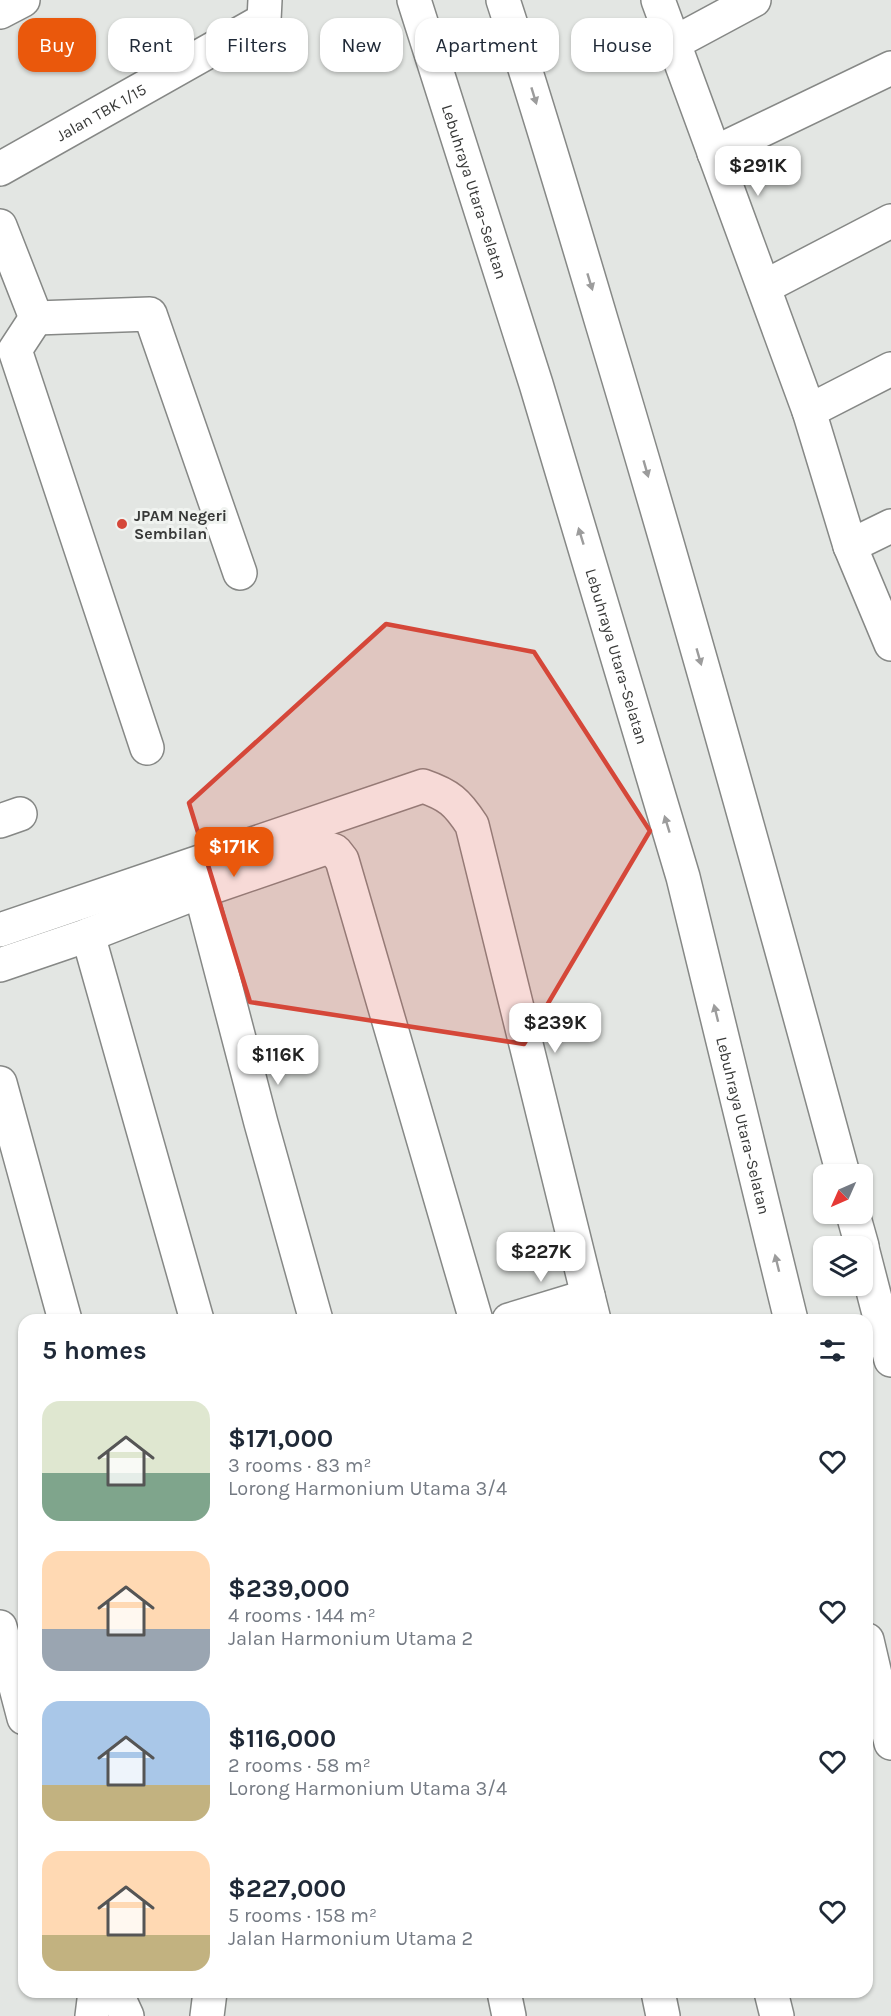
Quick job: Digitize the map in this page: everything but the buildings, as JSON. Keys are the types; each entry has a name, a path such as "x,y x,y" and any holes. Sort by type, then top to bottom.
{"main road":[{"path":"0,12 23,0"},
{"name":"Lebuhraya Utara–Selatan","path":"414,0 536,384 683,877 790,1314"},
{"path":"503,0 529,79 647,473 753,842 840,1164"},
{"path":"658,0 810,411 850,546 891,644"},
{"path":"674,43 754,0"},
{"name":"Jalan TBK 1/15","path":"0,170 264,10"},
{"path":"714,153 891,68"},
{"path":"764,287 891,221"},
{"path":"3,241 36,318"},
{"path":"36,318 150,314 240,573"},
{"path":"36,318 15,350 147,748"},
{"path":"810,411 891,369"},
{"path":"850,546 891,526"},
{"path":"0,965 88,935 197,878 423,786 444,793 460,806 472,825 591,1308 550,1314"},
{"path":"0,930 197,878 326,848 335,851 342,860 474,1314"},
{"path":"197,878 258,1112 314,1314"},
{"path":"88,935 195,1314"},
{"path":"0,1083 63,1314"},
{"path":"873,1290 891,1360"},
{"path":"0,1627 18,1695"},
{"path":"873,1666 891,1743"},
{"path":"92,2016 94,1998"},
{"path":"119,1998 127,2016"},
{"path":"207,2016 209,1998"},
{"path":"505,1998 509,2016"},
{"path":"659,1998 663,2016"},
{"path":"772,1998 777,2016"}],"highlighted area":[{"path":"386,624 534,652 650,831 524,1044 250,1002 189,803"}],"place":[{"name":"JPAM Negeri Sembilan","path":"122,524"}]}
